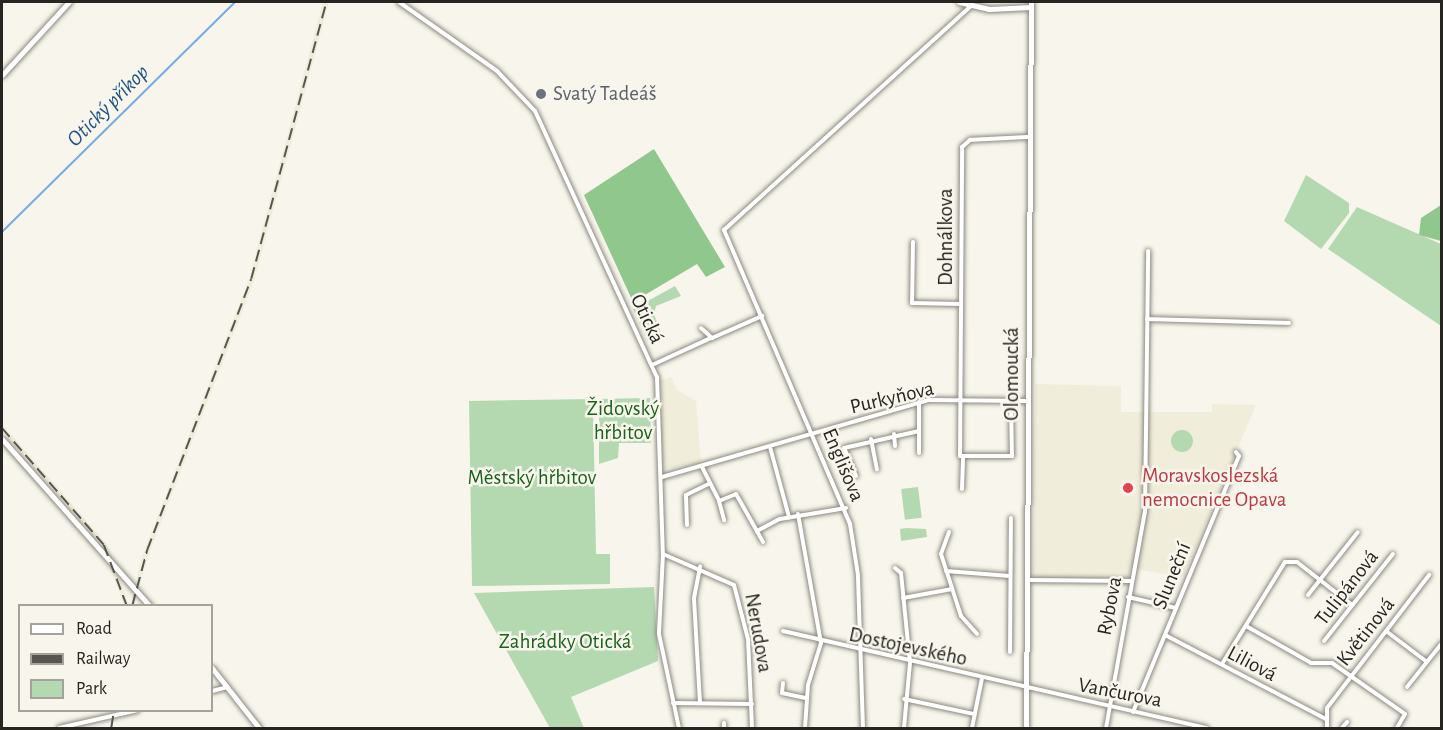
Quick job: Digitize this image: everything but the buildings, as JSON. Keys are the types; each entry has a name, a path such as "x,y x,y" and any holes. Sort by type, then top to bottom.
{"main road":[{"path":"2,75 69,2"},
{"path":"959,2 971,6 1030,4"},
{"name":"Olomoucká","path":"1026,729 1030,4"},
{"path":"2,439 148,604"},
{"path":"213,669 259,729"}],"street":[{"name":"Otická","path":"399,2 497,70 532,106 652,365 660,390 663,554 659,628 679,729"},
{"name":"Englišova","path":"863,729 856,556 846,508 724,230 971,6"},
{"name":"Dohnálkova","path":"958,400 963,145 1031,137"},
{"path":"913,242 912,303 961,304"},
{"name":"Rybova","path":"1106,729 1106,706 1145,511 1148,251"},
{"path":"652,365 762,316"},
{"path":"1147,320 1289,323"},
{"path":"701,327 712,338"},
{"path":"958,400 963,456 962,489"},
{"name":"Olomoucká","path":"963,456 1012,456 1011,401"},
{"name":"Purkyňova","path":"662,477 919,402 1028,401"},
{"path":"919,402 919,453"},
{"path":"856,476 844,447 894,434 919,431"},
{"path":"894,434 895,446"},
{"path":"871,439 877,469"},
{"path":"770,447 789,516"},
{"name":"Sluneční","path":"1133,712 1239,456 1236,452"},
{"path":"702,467 719,501 723,520"},
{"path":"687,525 686,495 709,484"},
{"path":"719,501 736,494 763,542"},
{"path":"757,531 789,516 846,508"},
{"path":"798,514 821,643 805,698 805,729"},
{"path":"1010,652 1011,518"},
{"path":"949,531 941,548 946,571 961,616 977,634"},
{"path":"1308,595 1358,532"},
{"name":"Nerudova","path":"663,554 700,567 734,585 739,597 752,704 752,729"},
{"name":"Tulipánová","path":"1324,641 1393,554"},
{"path":"1222,664 1285,562 1297,562 1353,605"},
{"path":"700,567 694,603 700,704"},
{"path":"894,568 901,573 910,663 904,699 904,729"},
{"path":"946,571 1010,576"},
{"name":"Květinová","path":"1326,719 1327,708 1429,575"},
{"path":"1027,580 1131,581"},
{"path":"903,598 952,589"},
{"path":"1128,597 1176,608"},
{"path":"1246,626 1311,663 1332,663 1404,714 1397,729"},
{"name":"Dostojevského","path":"783,631 821,643 1027,689"},
{"path":"1386,631 1427,662"},
{"name":"Liliová","path":"1165,635 1326,719"},
{"path":"1407,687 1442,643"},
{"path":"972,729 982,678"},
{"path":"783,683 782,693 805,698"},
{"path":"213,691 228,687"},
{"name":"Vančurova","path":"1027,689 1194,723 1207,729"},
{"path":"904,699 974,714"},
{"path":"674,704 752,704"},
{"path":"59,729 134,712"},
{"path":"1326,719 1327,729"},
{"path":"1342,729 1347,722"},
{"path":"724,723 724,729"},
{"path":"1194,723 1196,729"}],"shaded area":[{"path":"323,2 329,2 254,281 147,559 135,604 130,604 142,557 249,279"},
{"path":"671,377 677,390 696,401 701,463 658,470 654,383"},
{"name":"Moravskoslezská nemocnice Opava","path":"1035,384 1121,386 1121,412 1212,412 1212,404 1256,405 1183,577 1130,568 1128,578 1033,578"},
{"path":"2,424 108,546 129,604 124,604 102,546 2,432"}],"green space":[{"path":"654,149 725,267 706,277 697,264 633,302 584,195"},
{"path":"1306,175 1349,203 1349,213 1321,249 1284,221"},
{"path":"1441,205 1441,241 1419,235 1421,218"},
{"path":"1357,207 1441,244 1441,326 1328,249"},
{"path":"675,286 681,296 656,306 654,314 662,336 648,341 633,309"},
{"name":"Židovský hřbitov","path":"650,398 651,443 619,443 618,458 599,464 599,399"},
{"name":"Městský hřbitov","path":"593,399 596,554 610,554 610,584 472,586 469,401"},
{"path":"1182,430 1190,433 1193,441 1190,449 1182,452 1174,449 1171,441 1174,433"},
{"path":"918,487 922,518 905,520 901,489"},
{"path":"900,529 926,529 927,537 901,541"},
{"name":"Zahrádky Otická","path":"654,587 658,661 571,697 584,728 550,728 474,593"}],"waterway":[{"name":"Otický příkop","path":"2,232 235,2"}],"railway":[{"path":"133,604 147,550 251,279 326,2"},
{"path":"2,428 104,545 126,604"},
{"path":"111,728 114,712"}],"place":[{"name":"Svatý Tadeáš","path":"541,94"},
{"name":"Moravskoslezská nemocnice Opava","path":"1128,488"}]}
